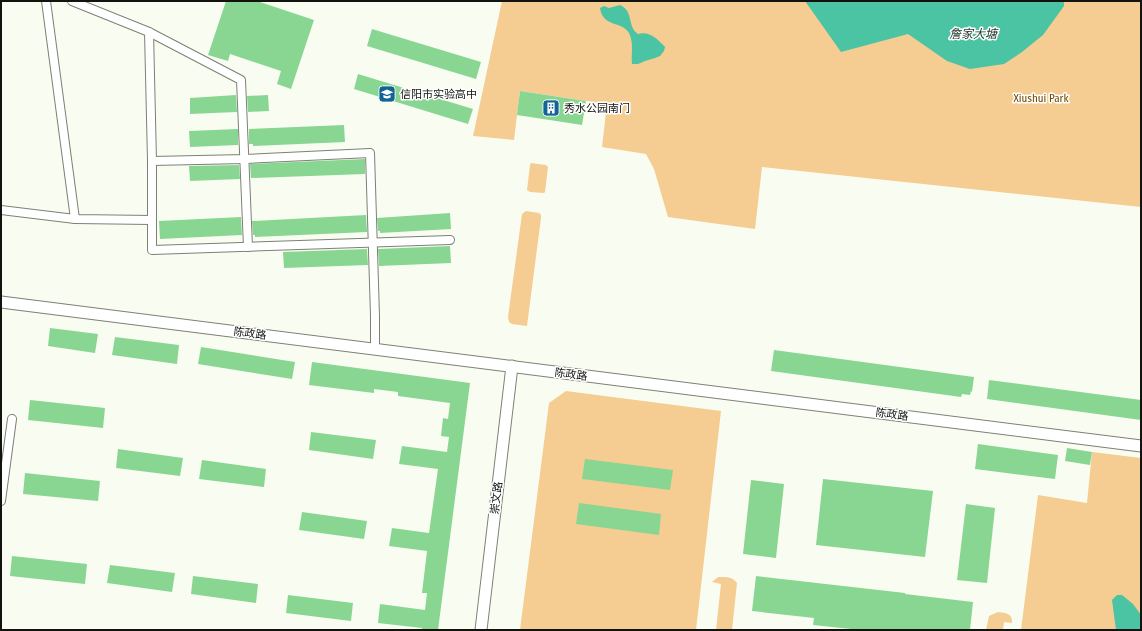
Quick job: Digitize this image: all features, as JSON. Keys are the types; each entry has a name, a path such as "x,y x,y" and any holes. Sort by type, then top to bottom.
{"street":[{"path":"46,1 74,220"},
{"path":"72,1 149,32 241,80 248,247"},
{"path":"149,32 152,161 152,250 450,240"},
{"path":"152,161 245,159 370,153 375,349"},
{"path":"1,210 74,220 152,220"},
{"name":"陈政路","path":"1,302 1141,446"},
{"name":"崇文路","path":"480,630 512,366"},
{"path":"1,501 12,419"}],"green space":[{"name":"Xiushui Park","path":"502,1 1141,1 1141,207 762,167 755,229 668,217 654,169 646,154 602,147 607,104 520,91 514,140 473,136"},
{"path":"531,163 546,165 548,167 544,193 530,192 527,190"},
{"path":"526,211 539,213 541,215 527,326 512,324 509,322 508,317 522,214"},
{"path":"566,391 721,411 696,630 520,630 549,403"},
{"path":"1092,452 1141,458 1141,630 1021,630 1038,495 1087,503"},
{"path":"718,577 731,578 737,583 732,630 716,630 721,584 712,582"},
{"path":"998,612 1010,615 1012,623 1004,622 1003,630 986,630 989,616"}],"water":[{"name":"詹家大塘","path":"805,1 1064,1 1064,6 1043,35 1022,52 1004,64 970,69 947,61 908,34 841,52"},
{"path":"620,5 627,11 633,27 638,34 642,33 653,36 665,47 660,56 638,64 632,64 632,45 629,33 622,26 605,19 600,8 604,6 609,8"},
{"path":"1117,595 1122,595 1133,604 1141,615 1141,630 1116,630 1112,600"}],"building":[{"path":"226,1 257,1 314,20 291,89 277,84 281,71 230,54 228,61 208,55"},
{"path":"372,29 481,62 476,79 367,46"},
{"path":"358,74 473,109 468,124 354,89"},
{"name":"秀水公园南门","path":"520,91 586,101 582,125 517,115"},
{"path":"236,95 237,112 190,114 190,98"},
{"path":"268,95 269,111 248,112 247,96"},
{"path":"344,125 345,142 253,146 253,144 249,144 249,129"},
{"path":"238,129 238,145 190,147 189,131"},
{"path":"365,159 365,174 251,178 250,164"},
{"path":"239,165 240,179 190,181 189,166"},
{"path":"450,213 451,229 380,233 380,231 378,231 377,218"},
{"path":"366,215 367,232 255,237 255,235 253,235 252,221"},
{"path":"241,217 242,235 160,239 159,221"},
{"path":"450,246 451,263 379,266 378,249"},
{"path":"367,249 368,265 284,268 283,252"},
{"path":"50,328 98,334 95,353 48,346"},
{"path":"115,337 179,345 177,364 112,355"},
{"path":"201,347 295,362 292,379 198,364"},
{"path":"774,350 974,377 972,392 971,391 970,395 962,394 961,397 771,371"},
{"path":"312,362 470,383 438,630 422,630 422,628 378,623 380,604 425,610 427,593 422,593 427,551 389,546 392,528 429,533 438,469 399,464 402,446 447,452 449,437 441,436 443,418 448,419 450,403 398,396 398,392 374,389 374,393 309,385"},
{"path":"989,380 1141,400 1141,420 987,399"},
{"path":"30,400 105,408 103,428 28,420"},
{"path":"311,432 376,440 373,459 309,450"},
{"path":"978,444 1058,455 1055,479 975,469"},
{"path":"1067,448 1092,452 1090,465 1065,461"},
{"path":"118,449 183,458 180,476 116,468"},
{"path":"585,459 673,470 670,490 582,479"},
{"path":"202,460 266,469 264,487 199,479"},
{"path":"25,473 100,481 98,501 23,494"},
{"path":"823,479 933,491 925,557 816,545"},
{"path":"751,480 784,484 776,558 743,554"},
{"path":"579,503 661,514 659,535 576,524"},
{"path":"966,504 995,508 987,583 957,580"},
{"path":"302,512 367,521 364,539 299,530"},
{"path":"12,556 87,564 85,584 10,576"},
{"path":"110,565 175,573 172,592 107,583"},
{"path":"193,576 258,584 256,603 191,594"},
{"path":"756,576 973,602 970,630 861,630 813,625 814,618 752,611"},
{"path":"288,595 353,603 351,621 286,613"}],"place":[{"name":"信阳市实验高中","path":"387,94"},
{"name":"秀水公园南门","path":"551,108"}]}
